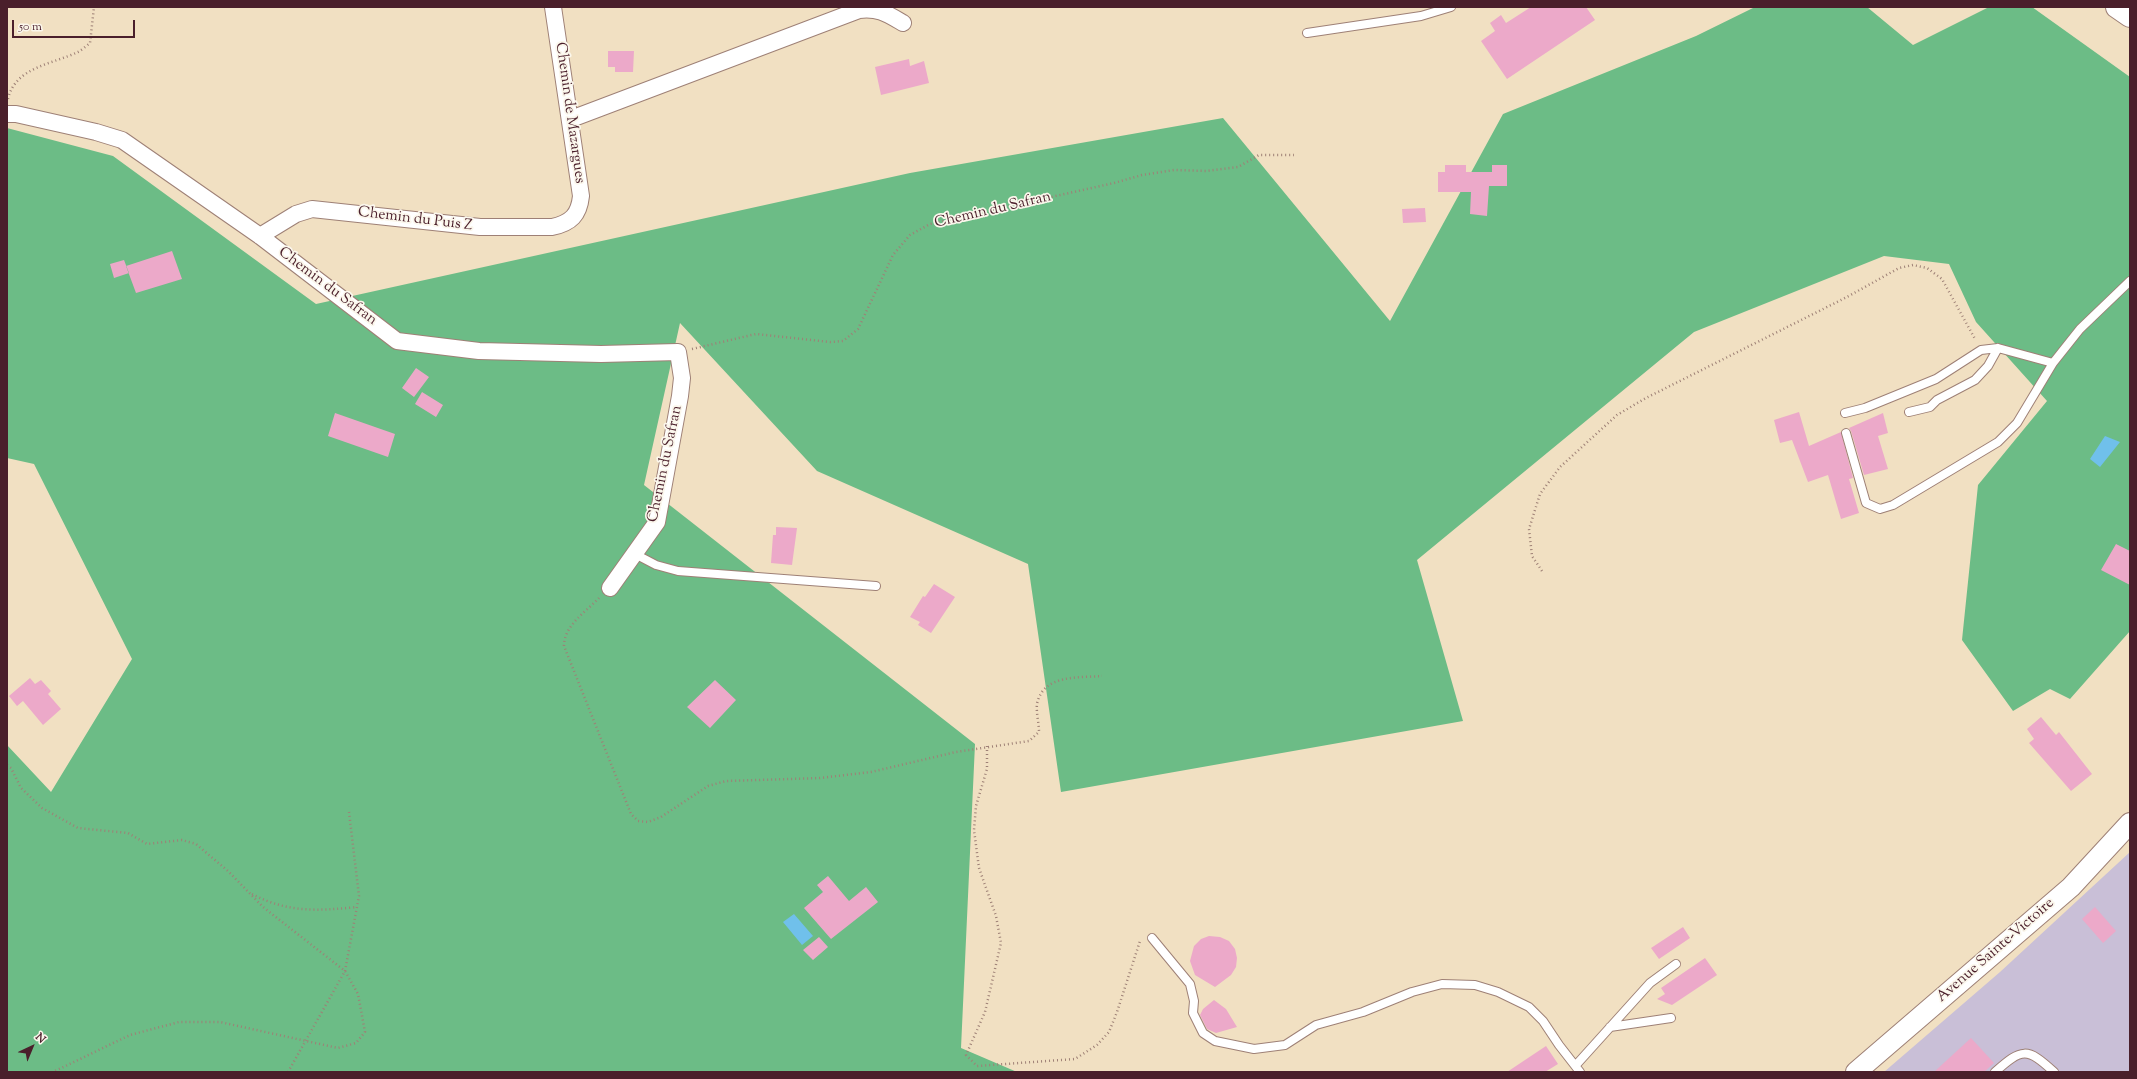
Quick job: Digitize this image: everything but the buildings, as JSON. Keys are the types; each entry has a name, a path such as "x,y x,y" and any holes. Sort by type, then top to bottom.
{"main road":[{"path":"2117,7 2130,16"}],"street":[{"name":"Chemin de Mazargues","path":"553,7 581,196 580,208 574,217"},
{"path":"570,119 859,10 873,8 882,11 903,23"},
{"name":"Chemin du Safran","path":"7,114 16,114 96,132 122,140 260,236 397,341 480,351 602,354 678,352 682,378 680,396 657,522 610,588"},
{"name":"Chemin du Puis Z","path":"260,236 296,214 312,209 480,227 552,227 562,225 574,217"},
{"name":"Avenue Sainte-Victoire","path":"1856,1072 2070,887 2130,823"}],"lane":[{"path":"1307,33 1421,16 1451,7"},
{"path":"1846,433 1866,503 1880,509 1893,505 1998,442 2017,423 2053,363 2080,329 2130,281"},
{"path":"1845,413 1866,408 1936,379 1981,350 1998,348 2053,363"},
{"path":"1910,412 1930,407 1937,400 1975,380 1988,366 1998,348"},
{"path":"635,554 656,565 678,571 876,586"},
{"path":"1152,938 1190,984 1194,1001 1193,1013 1203,1033 1215,1041 1254,1049 1285,1044 1316,1025 1363,1012 1412,992 1442,984 1475,985 1498,992 1529,1007 1543,1021 1559,1045 1578,1069 1610,1028 1650,983 1676,964"},
{"path":"1610,1028 1670,1018"},
{"path":"1995,1072 2013,1056 2029,1053 2039,1058 2054,1072"}],"path":[{"path":"7,103 14,85 25,75 45,64 79,52 90,42 94,7"},
{"name":"Chemin du Safran","path":"678,352 756,334 830,342 843,340 858,328 893,255 910,235 930,224 1114,183 1142,175 1174,170 1206,171 1238,167 1259,155 1294,155"},
{"path":"1542,571 1532,556 1528,530 1540,494 1560,467 1617,415 1646,398 1847,297 1898,268 1913,265 1926,268 1942,279 1981,350"},
{"path":"610,588 568,629 564,637 564,646 631,814 638,821 648,822 661,817 708,786 726,781 820,778 871,772 987,746 1029,741 1039,732 1037,706 1041,691 1055,681 1102,676"},
{"path":"987,746 987,769 976,806 974,830 979,868 996,916 1001,943 986,1012 966,1055 970,1061 977,1066 1074,1059 1097,1046 1109,1032 1117,1012 1136,949 1147,931 1152,938"},
{"path":"7,765 11,768 21,788 42,808 78,828 128,834 147,844 182,840 196,844 228,871 263,907 345,971 358,994 365,1032 356,1043 338,1048 220,1022 179,1022 130,1035 53,1072"},
{"path":"288,1072 345,971 359,896 349,812"},
{"path":"248,892 271,904 306,910 357,907"}],"shaded area":[{"path":"2130,852 2130,1072 1884,1072 2000,972"}],"green space":[{"path":"1755,7 1867,7 1913,45 1989,7 2032,7 2130,77 2130,631 2070,699 2050,689 2013,711 1962,640 1978,485 2047,401 1976,322 1949,264 1884,256 1694,332 1417,560 1463,721 1061,792 1028,564 817,471 680,323 644,485 975,744 961,1048 1017,1072 7,1072 7,745 51,792 132,659 34,464 7,458 7,128 113,156 316,304 910,173 1223,118 1390,321 1503,114 1696,36"}],"water":[{"path":"2105,436 2120,442 2100,467 2090,459"},
{"path":"794,914 813,936 802,945 783,922"}]}
